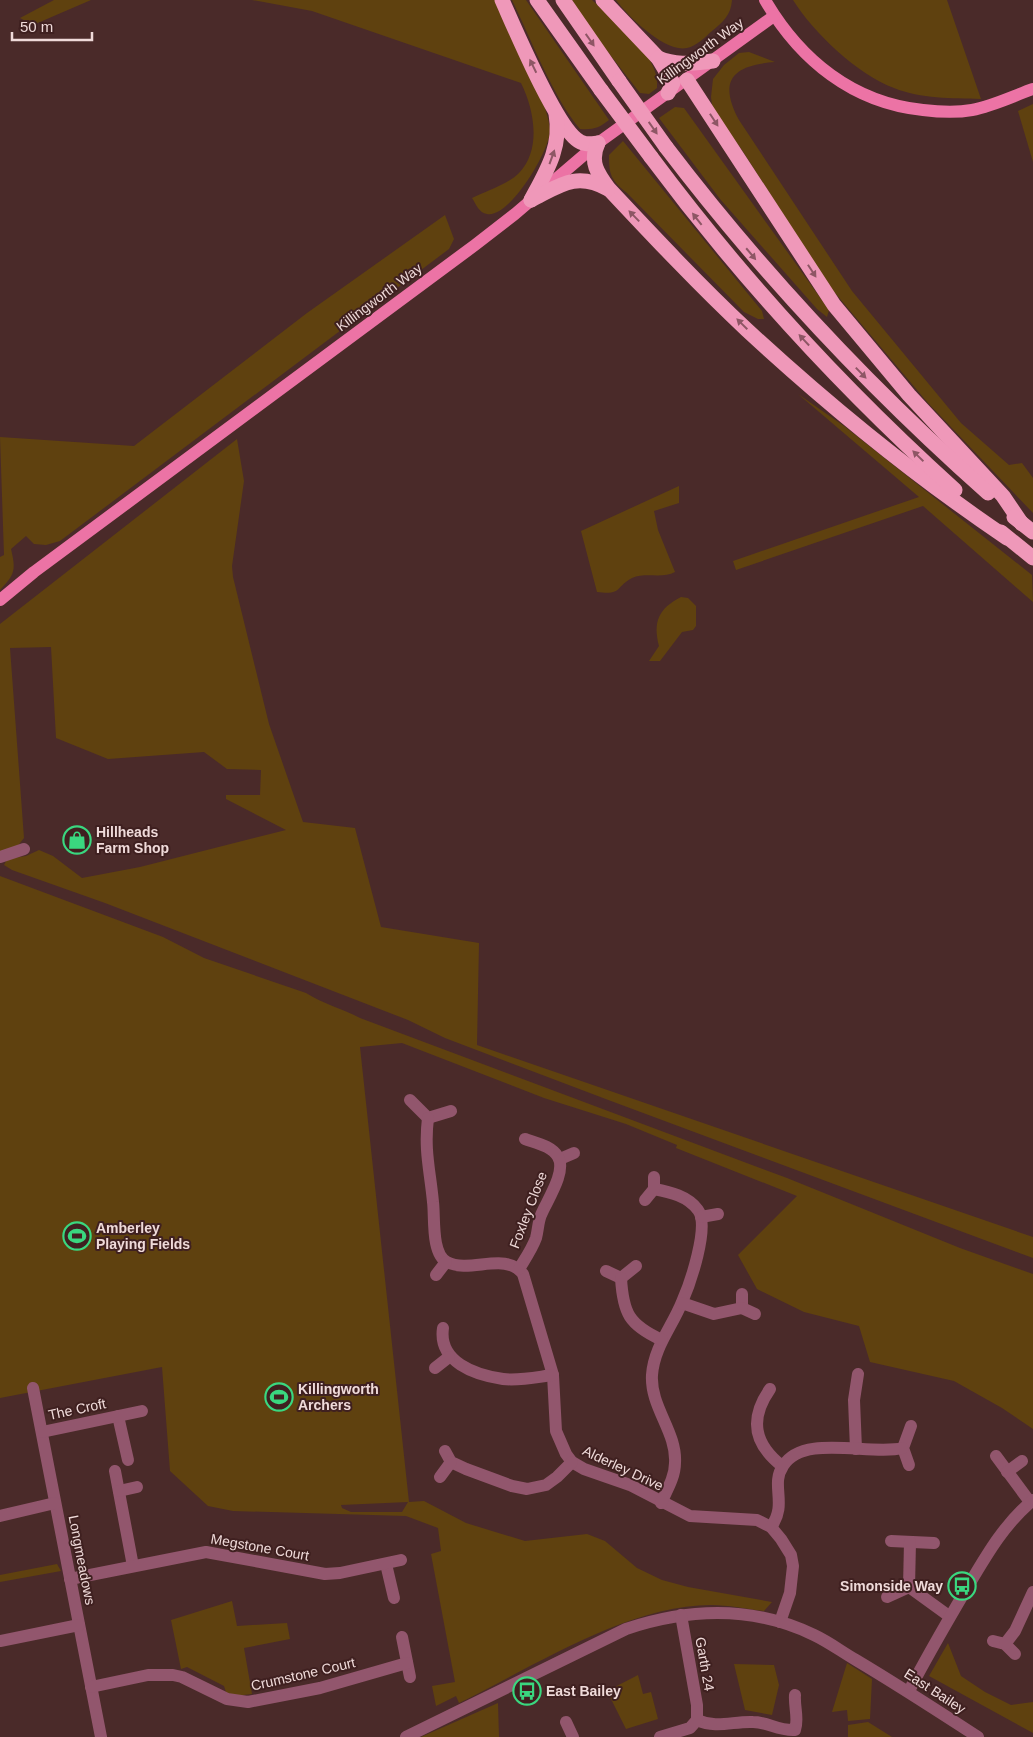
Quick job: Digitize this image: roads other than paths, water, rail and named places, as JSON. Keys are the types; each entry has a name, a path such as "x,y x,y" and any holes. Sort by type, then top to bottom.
{"highway":[{"path":"502,0 555,110 575,139 588,144 598,143 593,159 598,173 609,189 748,330 861,428 964,510 1007,538"},
{"path":"537,0 700,223 743,274 844,383 936,474 1007,538 1033,558"},
{"path":"563,0 666,147 709,203 770,276 842,353 948,458 1028,528"},
{"path":"603,0 658,58 673,83 668,93"},
{"path":"658,58 671,64 713,61"},
{"path":"687,80 834,305 909,394 1003,496 1028,528"},
{"path":"530,200 552,162 558,126 555,110"},
{"path":"530,200 567,182 578,180 589,180 609,189"}],"main road":[{"path":"765,0 774,16 806,55 833,78 869,98 891,106 933,111 971,110 1033,89"},
{"name":"Killingworth Way","path":"0,600 34,572 482,240 598,143 774,16"}],"street":[{"path":"0,857 24,849"},
{"path":"410,1100 428,1118"},
{"path":"428,1118 451,1111"},
{"path":"428,1118 425,1142 428,1177 433,1201 434,1231 439,1253 446,1262 464,1267 497,1264 519,1269"},
{"name":"Foxley Close","path":"525,1139 546,1146 560,1159"},
{"name":"Foxley Close","path":"560,1159 574,1152"},
{"name":"Foxley Close","path":"519,1269 535,1239 540,1216 558,1176 560,1159"},
{"path":"645,1200 654,1183 682,1197 699,1211 701,1217 701,1233 694,1268 682,1303 662,1340 652,1376 659,1411 672,1444 676,1464 661,1503"},
{"path":"701,1217 718,1214"},
{"path":"436,1275 446,1262"},
{"path":"621,1278 636,1266"},
{"name":"Alderley Drive","path":"519,1269 529,1289 532,1307 553,1375 556,1431 559,1442 572,1462 584,1470 630,1485 661,1503 690,1516 757,1520 771,1527"},
{"path":"606,1271 621,1278"},
{"path":"621,1278 623,1302 627,1314 639,1326 662,1340"},
{"path":"742,1294 742,1308"},
{"path":"682,1303 714,1314 742,1308 755,1314"},
{"path":"443,1328 444,1348 449,1356 474,1371 503,1379 553,1375"},
{"path":"435,1368 449,1356"},
{"path":"856,1449 854,1400 858,1374"},
{"name":"Longmeadows","path":"33,1388 101,1737"},
{"path":"770,1389 760,1404 757,1423 760,1441 767,1454 782,1466"},
{"path":"748,1397 760,1404"},
{"path":"854,1400 867,1401"},
{"name":"The Croft","path":"42,1432 142,1411"},
{"name":"The Croft","path":"118,1416 128,1460"},
{"path":"909,1465 903,1448 911,1426"},
{"path":"780,1622 790,1593 793,1566 791,1555 782,1538 771,1527 779,1517 778,1479 782,1466 796,1454 816,1448 856,1449 875,1452 903,1448"},
{"path":"908,1691 949,1616 996,1540 1011,1520 1031,1501 996,1456"},
{"path":"440,1477 448,1457 512,1486 526,1488 546,1485 558,1477 572,1462"},
{"path":"1007,1472 1022,1461"},
{"path":"115,1471 133,1566"},
{"path":"119,1491 137,1487"},
{"path":"0,1514 55,1503"},
{"path":"891,1541 934,1543"},
{"path":"910,1542 910,1587"},
{"name":"Megstone Court","path":"70,1579 206,1552 325,1574 401,1560"},
{"path":"386,1564 394,1598"},
{"path":"910,1587 949,1616"},
{"path":"887,1597 910,1587"},
{"path":"1015,1654 999,1643 1015,1631 1033,1592"},
{"name":"East Bailey","path":"406,1737 626,1628 680,1614 733,1612 780,1622 815,1635 908,1691 969,1735"},
{"name":"Garth 24","path":"680,1614 697,1705 698,1720"},
{"path":"0,1641 79,1625"},
{"path":"402,1637 410,1677"},
{"name":"Crumstone Court","path":"91,1687 148,1675 173,1675 182,1677 227,1699 248,1702 320,1688 408,1663"},
{"path":"660,1737 690,1728 698,1720 706,1724 721,1725 754,1722 782,1731 795,1730 798,1723 794,1705 795,1695"},
{"path":"566,1722 573,1737"}],"place":[{"name":"Hillheads Farm Shop","path":"77,840"},
{"name":"Amberley Playing Fields","path":"77,1236"},
{"name":"Killingworth Archers","path":"279,1397"},
{"name":"Simonside Way","path":"962,1586"},
{"name":"East Bailey","path":"527,1691"}]}
